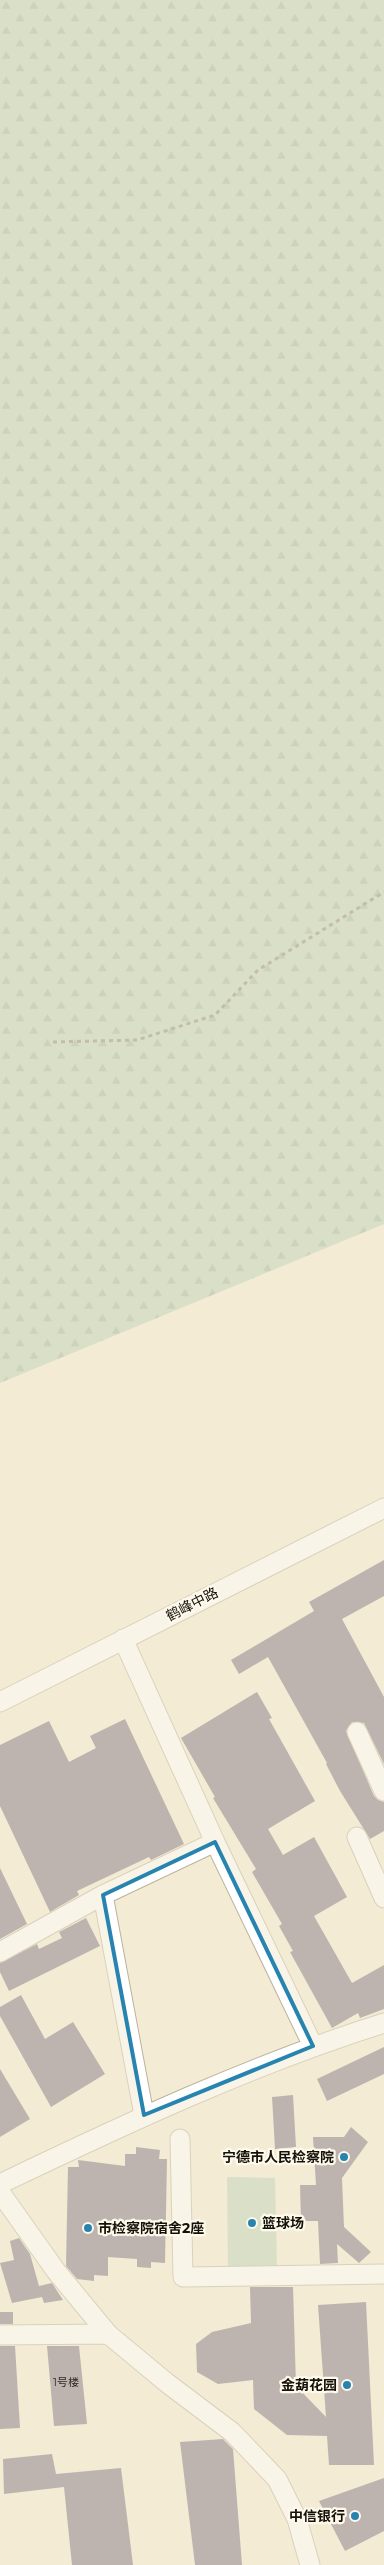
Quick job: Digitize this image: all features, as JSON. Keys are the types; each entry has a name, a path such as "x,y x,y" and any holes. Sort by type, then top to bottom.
{"street":[{"name":"鹤峰中路","path":"0,1702 384,1508"},
{"path":"123,1639 215,1842 313,2046"},
{"path":"357,1732 384,1791"},
{"path":"357,1837 384,1898"},
{"path":"0,1952 103,1895 215,1842"},
{"path":"103,1895 144,2115"},
{"path":"0,2184 144,2115 313,2046 384,2023"},
{"path":"180,2138 183,2277 384,2274"},
{"path":"0,2192 56,2271 108,2334 167,2383 232,2432 277,2478 297,2520 310,2565"},
{"path":"0,2335 108,2334"}],"path":[{"path":"53,1042 137,1040 215,1014 258,970 384,892"}],"highlighted area":[{"path":"215,1842 313,2046 144,2115 103,1895"}],"green space":[{"path":"0,0 384,0 384,1224 0,1383"},
{"name":"篮球场","path":"227,2177 275,2178 277,2268 228,2267"}],"building":[{"path":"384,1560 384,1596 342,1619 384,1697 384,1764 364,1723 352,1722 346,1731 374,1796 384,1802 384,1831 370,1839 340,1791 327,1763 268,1657 239,1674 231,1660 314,1611 309,1602"},
{"path":"257,1692 272,1718 269,1719 315,1801 268,1829 283,1855 314,1837 347,1897 314,1916 352,1983 384,1965 384,2009 360,2018 358,2013 332,2028 290,1952 293,1951 279,1926 282,1924 252,1872 256,1869 213,1798 215,1797 181,1738"},
{"path":"125,1719 184,1844 151,1860 149,1857 77,1891 79,1895 50,1912 0,1806 0,1745 49,1721 69,1762 96,1748 90,1736"},
{"path":"0,1868 27,1924 0,1939"},
{"path":"86,1918 100,1946 9,1991 0,1972 0,1963 37,1944 39,1949 62,1938 59,1932"},
{"path":"21,1995 45,2039 73,2022 105,2074 51,2107 0,2016 0,2007"},
{"path":"384,2047 384,2074 327,2101 317,2079"},
{"path":"0,2069 30,2119 0,2137"},
{"path":"293,2095 296,2147 275,2149 272,2097"},
{"name":"宁德市人民检察院","path":"351,2127 368,2142 342,2178 344,2227 371,2252 359,2263 337,2244 338,2263 320,2264 318,2221 301,2221 300,2185 316,2185 313,2137 344,2137"},
{"path":"136,2147 160,2150 159,2159 167,2159 165,2263 151,2262 151,2268 137,2267 137,2259 108,2257 108,2276 94,2275 94,2281 77,2279 66,2266 68,2167 79,2167 78,2160 125,2166 125,2154 136,2154"},
{"path":"19,2238 30,2254 39,2286 52,2283 63,2300 44,2303 42,2297 12,2303 0,2263 14,2260 10,2241"},
{"path":"250,2287 293,2287 296,2386 326,2417 318,2305 366,2302 374,2465 329,2465 327,2436 287,2435 254,2409 253,2380 218,2384 197,2372 196,2344 212,2332 251,2323"},
{"path":"0,2312 13,2312 13,2324 0,2324"},
{"path":"0,2346 15,2346 20,2428 0,2429"},
{"path":"47,2346 79,2346 87,2424 54,2426"},
{"path":"223,2439 233,2449 242,2565 195,2565 180,2442"},
{"path":"52,2454 56,2474 121,2468 133,2565 72,2565 64,2487 4,2494 3,2459"},
{"name":"中信银行","path":"384,2478 384,2531 345,2551 319,2501"}],"place":[{"name":"宁德市人民检察院","path":"344,2157"},
{"name":"篮球场","path":"252,2223"},
{"name":"市检察院宿舍2座","path":"88,2228"},
{"name":"金葫花园","path":"347,2385"},
{"name":"中信银行","path":"355,2516"}]}
